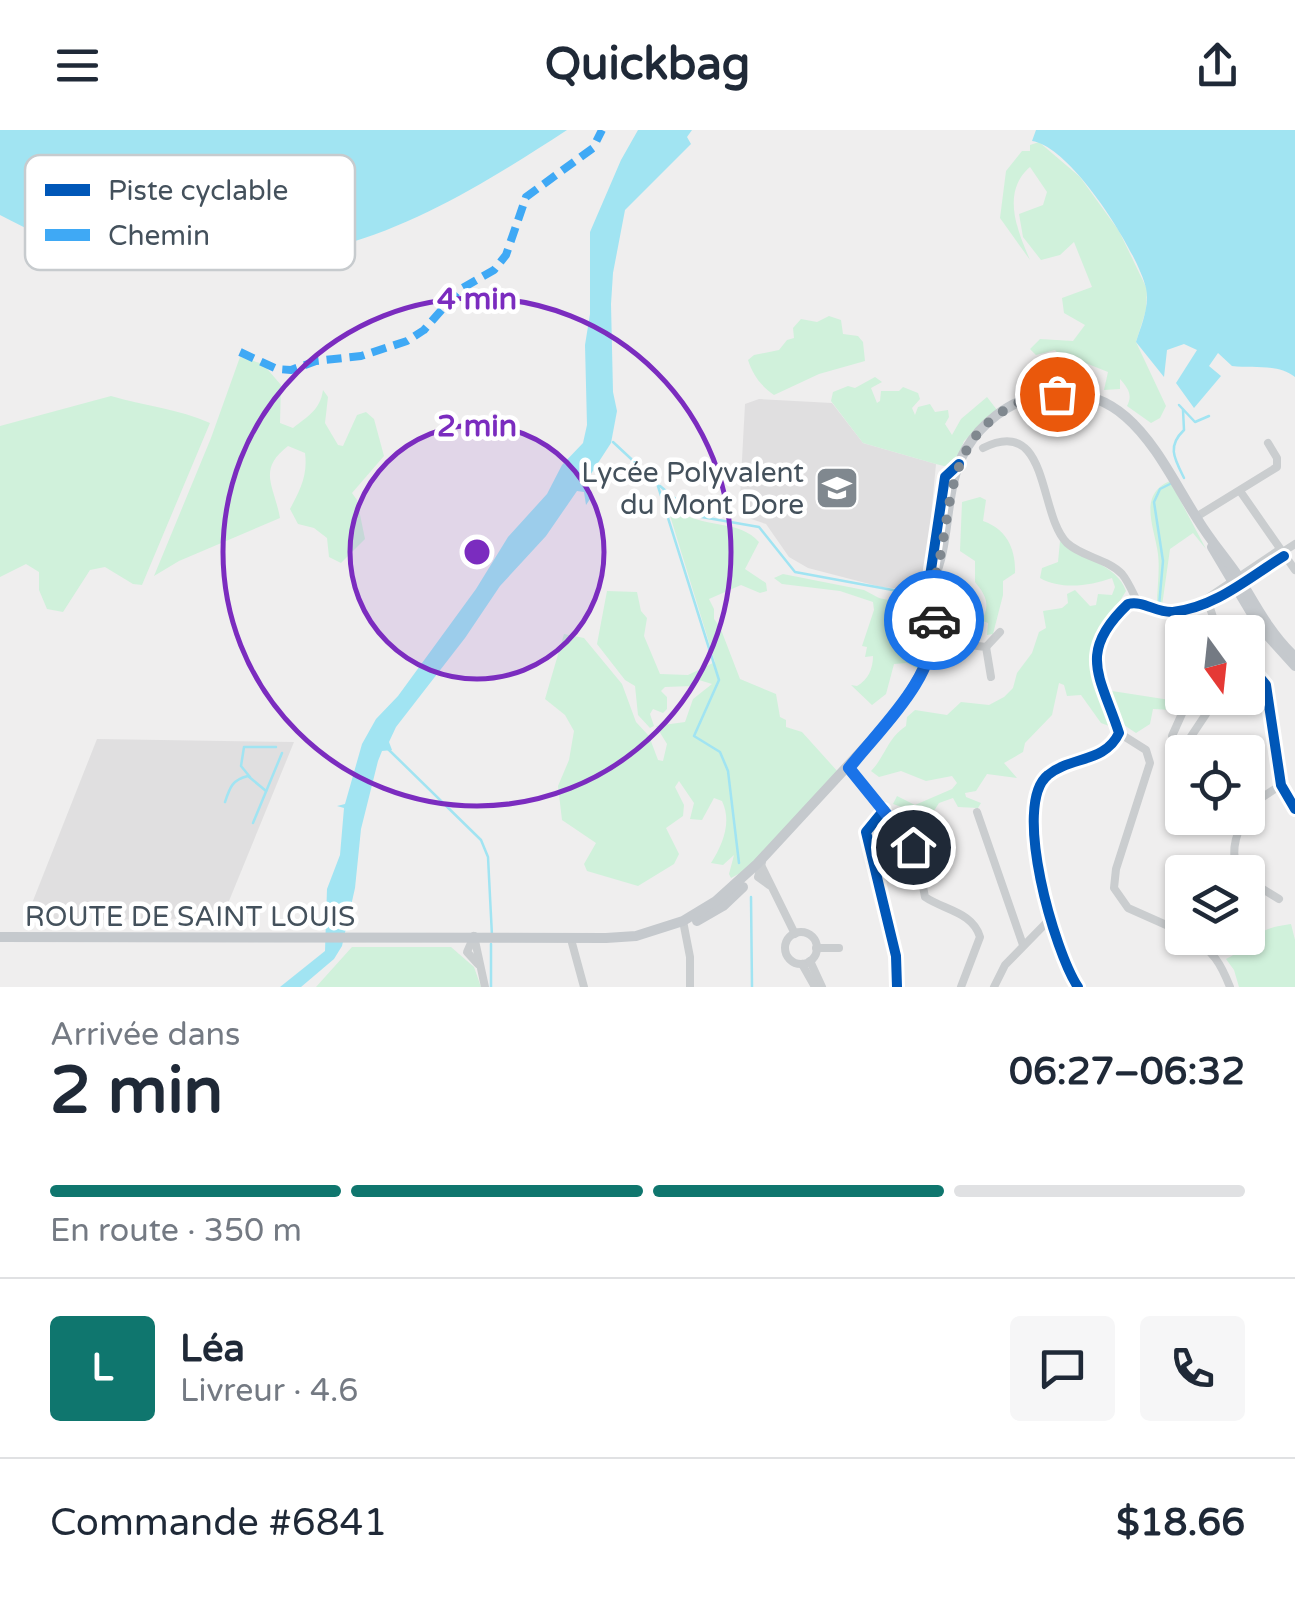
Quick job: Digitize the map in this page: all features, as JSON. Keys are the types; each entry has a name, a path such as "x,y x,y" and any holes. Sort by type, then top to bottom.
{"main road":[{"path":"497,939 572,943 640,939 723,906 746,884 763,877 892,718 920,673 934,628 923,592 934,583 958,464 975,436 1007,408 1037,396 1081,395 1102,401 1134,422 1160,455 1237,583 1258,626 1295,666"},
{"path":"497,939 636,936 684,924 734,887 850,769 912,698 936,641 948,593 934,583"},
{"path":"1237,583 1292,648"},
{"path":"926,602 943,604"},
{"name":"ROUTE DE SAINT LOUIS","path":"3,937 497,939"}],"street":[{"path":"983,448 1010,442 1035,458 1054,518 1067,543 1122,574 1137,602 1152,609 1169,612 1204,602 1295,544"},
{"path":"1196,517 1276,466 1277,458 1268,443"},
{"path":"934,583 945,477 958,464"},
{"path":"1240,491 1295,570"},
{"path":"1137,602 1128,604 1112,622 1094,660 1120,733 1146,750 1150,763 1116,869 1114,888 1128,908 1165,924"},
{"path":"1204,602 1213,615"},
{"path":"986,647 1000,632"},
{"path":"936,641 986,647"},
{"path":"986,647 991,677"},
{"path":"1265,685 1281,785 1295,809"},
{"path":"1182,715 1172,736 1177,745 1186,744 1205,715"},
{"path":"1078,987 1063,962 1051,918 1034,822 1037,792 1051,773 1107,750 1120,733"},
{"path":"850,769 917,855 925,897 978,928 980,936 961,987"},
{"path":"1265,795 1281,785"},
{"path":"884,810 866,832 896,956 896,987"},
{"path":"976,812 1024,945"},
{"path":"779,839 758,866 795,934"},
{"path":"1265,890 1279,899"},
{"path":"994,987 999,974 1051,918"},
{"path":"684,924 690,987"},
{"path":"795,934 810,936 816,948"},
{"path":"795,934 785,944 786,954 793,962 806,962"},
{"path":"0,951 3,937"},
{"path":"473,941 485,987"},
{"path":"572,943 584,987"},
{"path":"816,948 838,948"},
{"path":"806,962 816,948"},
{"path":"1215,955 1230,987"},
{"path":"806,962 818,987"}],"shaded area":[{"name":"Lycée Polyvalent du Mont Dore","path":"759,399 832,403 863,443 936,464 925,580 917,590 881,587 808,568 789,557 766,524 739,515 745,404"},
{"path":"97,739 294,742 222,918 25,921"}],"green space":[{"path":"1039,142 1080,177 1119,231 1147,289 1146,310 1136,342 1166,406 1160,418 1151,423 1127,406 1129,392 1120,379 1120,389 1104,390 1108,372 1083,362 1074,372 1055,350 1036,355 1030,349 1040,339 1073,341 1085,325 1064,313 1062,298 1092,287 1074,242 1060,255 1041,260 1023,237 1019,214 1043,205 1047,192 1030,167 1016,188 1014,212 1030,260 1000,218 1006,171 1022,151 1030,151 1030,145"},
{"path":"829,316 841,320 843,334 858,336 863,342 865,361 819,374 774,395 758,379 748,360 779,350 794,338 793,328 801,319 817,322"},
{"path":"240,357 263,364 281,385 280,423 293,428 316,408 323,390 328,397 325,423 338,445 343,446 357,415 366,412 374,419 384,456 352,493 365,539 341,563 329,557 327,538 314,528 298,524 290,509 304,475 305,453 288,446 270,471 280,518 179,561 154,576 211,438"},
{"path":"875,377 882,382 871,388 877,403 881,391 899,391 903,387 918,393 920,399 912,408 915,415 918,407 930,404 935,412 948,410 945,424 952,435 961,419 987,397 997,410 964,441 955,464 936,464 863,443 831,401 833,392 848,386 855,388"},
{"path":"111,396 210,423 142,585 133,584 105,567 90,570 63,612 47,609 39,590 39,572 26,564 0,577 0,426"},
{"path":"1170,481 1206,549 1193,533 1170,549 1162,606 1157,605 1159,560 1150,513 1154,495"},
{"path":"664,496 691,518 742,530 759,542 745,569 766,583 767,591 760,593 741,585 709,599 714,619 740,679 776,694 786,727 802,732 839,773 746,870 731,878 734,855 723,865 711,863 725,833 722,801 714,798 702,820 690,819 694,803 679,781 675,787 684,805 683,816 666,828 679,854 674,864 638,886 587,871 584,864 596,843 562,820 558,786 569,760 574,731 565,715 545,699 564,634 584,638 622,684 636,722 649,736 658,760 663,761 667,744 656,726 685,722 693,699 712,684 699,680 692,686 665,687 661,691 667,697 667,709 663,713 653,709 650,714 654,726 650,728 638,715 635,686 625,680 597,644 607,591 637,592 641,611 647,618 644,636 660,674 688,675 715,662"},
{"path":"980,497 986,500 983,521 1004,535 1015,564 1015,573 1003,581 993,634 987,635 988,623 969,616 984,616 986,602 975,582 975,561 960,551 962,502"},
{"path":"1060,541 1115,574 1126,591 1094,643 1091,666 1112,727 1101,723 1081,695 1067,696 1064,685 1059,683 1052,715 1025,743 1023,752 1004,763 1017,778 987,774 976,791 965,793 981,803 978,808 958,807 953,798 939,803 930,817 893,804 897,796 915,805 957,783 952,776 926,781 901,771 879,777 871,771 906,726 907,717 915,710 947,715 961,702 989,705 1004,697 1032,653 1039,632 1046,628 1043,611 1062,608 1068,603 1067,594 1075,590 1090,606 1096,605 1098,594 1112,595 1112,578 1076,586 1040,578 1042,568 1058,562"},
{"path":"783,574 864,590 879,598 911,605 911,615 905,623 908,628 920,626 925,640 918,669 907,663 894,664 886,694 872,705 851,685 864,681 872,665 873,656 865,657 867,647 862,646 873,602 840,591 782,584 774,578"},
{"path":"1112,691 1165,699 1165,710 1153,709 1150,724 1136,733 1124,725"},
{"path":"1291,924 1295,987 1239,987 1226,959 1233,955 1265,955 1265,930"},
{"path":"352,947 451,947 474,967 481,987 316,987"}],"water":[{"path":"0,130 567,130 459,196 355,241 355,155 25,155 25,228 0,215"},
{"path":"638,130 692,130 687,137 691,144 625,210 611,304 617,411 611,443 587,480 592,496 586,505 584,492 577,491 546,536 500,586 396,727 389,742 392,750 382,751 378,761 361,829 355,888 342,946 334,959 301,987 280,987 325,951 327,889 340,855 344,808 337,806 345,804 362,744 376,719 398,696 476,589 508,537 547,494 562,465 583,443 587,425 585,345 590,314 590,232"},
{"path":"1036,130 1295,130 1295,377 1273,368 1232,366 1218,353 1209,366 1221,376 1194,408 1176,383 1197,350 1184,344 1167,350 1164,377 1136,342 1147,302 1140,271 1116,227 1083,180 1048,147 1032,141"}],"waterway":[{"path":"1179,405 1195,422 1209,416"},
{"path":"1183,410 1184,430 1175,441 1174,452 1184,478"},
{"path":"613,442 657,483 719,680 694,736 720,752 728,771 739,863"},
{"path":"1159,606 1163,561 1154,502 1160,489 1170,484"},
{"path":"660,486 696,516 759,527 795,572 898,591"},
{"path":"250,777 241,766 244,747 276,747"},
{"path":"388,749 481,840 488,857 492,936"},
{"path":"253,823 282,753"},
{"path":"225,802 232,785 248,776 266,791"},
{"path":"751,897 752,987"},
{"path":"491,944 491,987"}],"marked path":[{"path":"240,352 277,369 291,370 316,361 361,356 407,341 424,330 459,290 494,270 506,255 526,197 593,148 602,130"}],"cycle path":[{"path":"929,583 945,477 959,464"},
{"path":"1078,987 1058,944 1040,879 1034,816 1038,791 1048,775 1105,750 1119,733 1097,666 1102,637 1128,604 1167,612 1189,609 1231,590 1284,556"},
{"path":"1265,684 1281,785 1295,809"},
{"path":"884,810 866,832 896,956 897,987"}],"way so far":[{"path":"934,620 923,592 936,574 951,487 964,452 982,428 1007,408 1033,397 1057,394"}],"place":[{"name":"Lycée Polyvalent du Mont Dore","path":"837,488"}],"route":[{"path":"913,847 849,768 908,696 928,655 934,620"}]}
